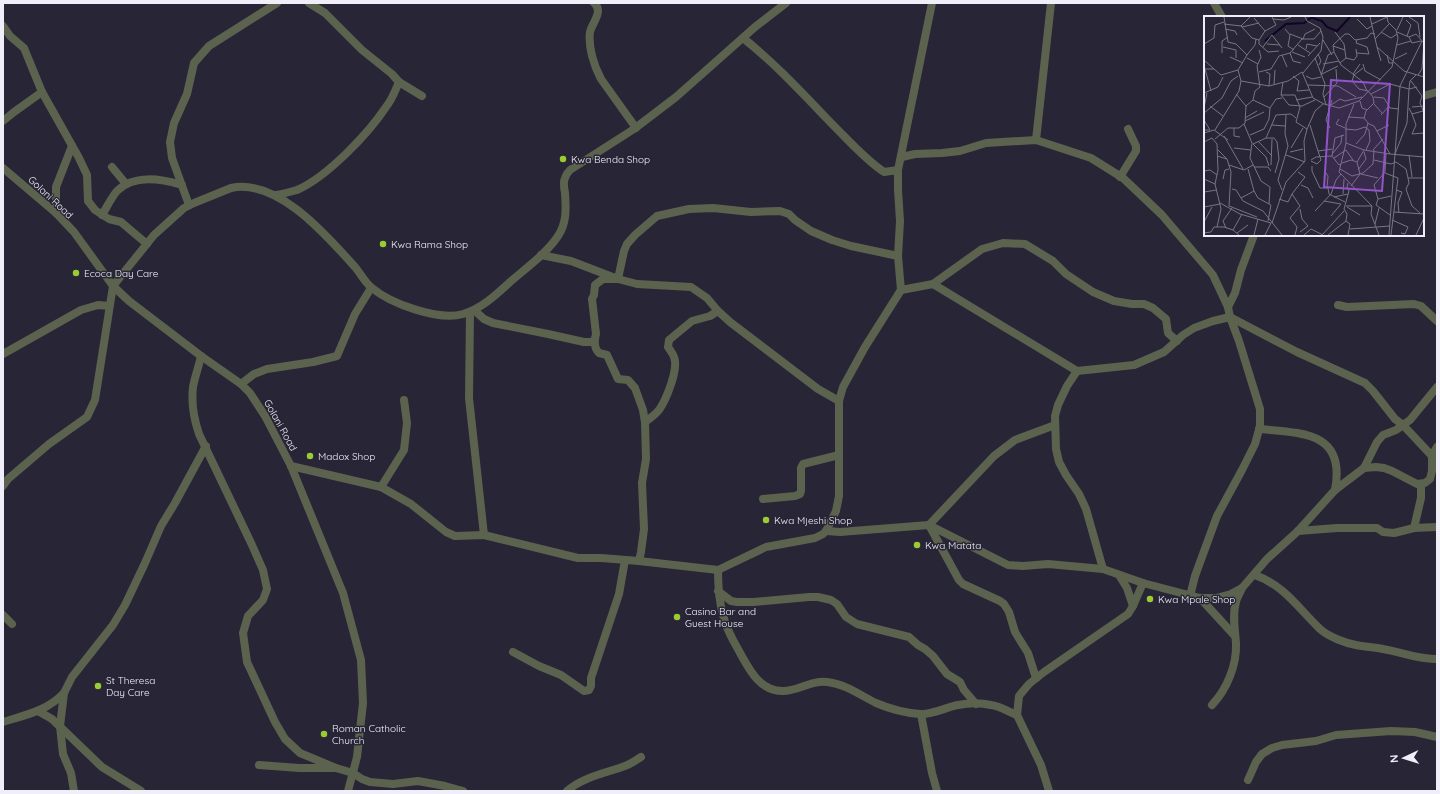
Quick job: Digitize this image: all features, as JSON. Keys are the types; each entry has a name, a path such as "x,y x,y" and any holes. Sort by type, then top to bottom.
{"street":[{"path":"189,205 172,158 170,142 174,123 187,94 194,63 209,46 277,3"},
{"path":"308,3 325,13 362,50 392,74 399,82 422,96"},
{"path":"594,3 598,8 598,13 591,31 590,42 597,71 636,128"},
{"path":"3,486 8,479 49,444 87,417 95,400 113,286 154,235 189,205 237,186 251,187 268,191 296,209 320,231 356,268 371,288 409,308 438,315 452,316 472,311 500,292 547,250 558,236 565,223 566,205 564,183 565,177 570,170 636,128 676,97 743,38 786,3"},
{"path":"292,466 381,487 410,504 446,532 455,536 484,535 578,558 639,561 718,570 766,547 815,538 826,531 836,511 839,496 839,401 843,387 865,347 901,290 898,256 900,221 898,170 902,157 932,3"},
{"path":"1036,140 1051,3"},
{"path":"1214,3 1221,16"},
{"path":"3,26 6,35 24,48 42,92 72,146 86,175 88,201 95,210 109,219 121,222 147,244"},
{"path":"743,38 767,58 845,137 877,167 884,172 898,170"},
{"path":"276,195 296,190 325,173 358,141 374,122 387,106 399,82"},
{"path":"3,121 42,92"},
{"path":"1424,96 1437,92"},
{"path":"1120,177 1136,151 1136,146 1128,128"},
{"path":"902,157 915,154 960,151 986,143 1036,140 1091,158 1120,177 1162,215 1212,275 1228,307 1260,409 1259,429 1255,444 1217,516 1195,576 1190,596"},
{"path":"56,212 56,187 72,146"},
{"path":"112,167 126,184"},
{"name":"Golani Road","path":"3,168 56,212 74,232 113,286 129,301 201,356 241,384 250,393 266,416 292,466 343,593 360,660 363,704 357,757 348,791"},
{"path":"102,215 117,192 126,184 152,179 169,181 182,185"},
{"path":"618,279 624,251 627,244 635,234 657,216 689,209 713,208 751,212 780,211 789,214 811,231 832,240 851,246 898,256"},
{"path":"1228,307 1235,293 1241,270 1254,236"},
{"path":"901,290 933,284 982,249 1003,243 1025,244 1053,261 1066,274 1105,298 1114,302 1144,304 1153,308 1166,319 1168,332 1177,341"},
{"path":"541,255 571,261 618,279 637,284 691,287 706,298 730,322 818,389 839,401"},
{"path":"618,279 603,279 595,285 592,299 596,334 595,347 599,353 607,355 618,379 628,380 635,388 643,410 645,422 646,459 642,483 644,529 639,561"},
{"path":"933,284 1076,371 1134,365 1164,352 1182,335 1194,328 1213,320 1230,317 1297,352 1365,383 1374,391 1395,419 1403,425 1432,456"},
{"path":"241,384 254,374 267,369 313,362 337,356 355,314 371,288"},
{"path":"1338,305 1347,307 1414,304 1421,306 1437,321"},
{"path":"3,354 81,310 98,305 109,306"},
{"path":"472,311 484,320 493,323 584,342 592,342 595,339"},
{"path":"472,311 469,398 484,535"},
{"path":"645,422 660,408 670,384 675,359 668,347 669,340 692,321 710,316 718,311"},
{"path":"201,356 193,389 194,419 199,434 206,446 263,570 267,589 263,600 248,616 242,633 247,662 275,722 286,739 300,753 336,768 353,773 362,779 381,784 418,781 462,791"},
{"path":"1076,371 1058,405 1055,416 1056,449 1059,462 1079,494 1086,509 1103,570"},
{"path":"826,531 840,532 929,525 1008,565 1023,566 1048,564 1103,570 1190,596 1200,598 1216,598 1231,594 1242,588 1255,575 1267,559 1298,531 1335,490 1364,468 1377,442 1383,435 1396,430 1410,420 1437,387"},
{"path":"381,487 404,450 406,423 404,400"},
{"path":"929,525 990,461 1015,440 1055,425"},
{"path":"1259,429 1298,433 1326,444 1334,456 1336,464 1338,478 1335,490"},
{"path":"3,722 38,711 56,701 64,693 72,677 113,625 121,612 161,526 206,446"},
{"path":"1364,468 1384,468 1410,481 1421,484 1425,483 1430,479 1432,472 1432,456 1437,447"},
{"path":"763,499 795,496 800,494 801,468 803,464 839,455"},
{"path":"1414,528 1421,498 1421,484"},
{"path":"929,525 959,580 963,584 1004,604 1009,612 1015,632 1028,652 1036,678"},
{"path":"1298,531 1337,528 1377,528 1384,532 1394,533 1414,528 1437,527"},
{"path":"513,652 539,666 561,675 584,690 589,690 591,686 591,678 618,594 624,560"},
{"path":"718,570 718,591 722,615 728,632 752,674 769,689 782,691 795,690 819,681 833,682 847,687 878,704 898,710 929,714 960,704 976,704 992,705 1016,715"},
{"path":"1119,575 1127,588 1134,606"},
{"path":"1255,575 1274,584 1284,592 1321,630 1335,638 1356,645 1382,648 1416,657 1437,659"},
{"path":"1049,791 1041,765 1016,715 1020,696 1029,684 1036,678 1099,633 1124,618 1134,606 1143,583"},
{"path":"1212,705 1221,696 1228,681 1235,655 1233,620 1236,603 1242,588"},
{"path":"718,591 731,601 737,602 809,597 818,597 831,600 837,604 846,617 857,624 909,637 918,646 926,649 948,674 960,682 964,690 976,704"},
{"path":"1200,598 1234,635"},
{"path":"3,615 12,624"},
{"path":"64,693 60,726 63,754 71,773 74,791"},
{"path":"38,711 52,719 102,767 141,791"},
{"path":"921,714 936,791"},
{"path":"1248,780 1256,762 1262,754 1272,748 1282,745 1316,741 1336,735 1391,731 1415,732 1437,737"},
{"path":"567,791 572,787 626,765 641,757"},
{"path":"259,765 299,768 336,768"}],"place":[{"name":"Kwa Benda Shop","path":"563,159"},
{"name":"Kwa Rama Shop","path":"383,244"},
{"name":"Ecoca Day Care","path":"76,273"},
{"name":"Madox Shop","path":"310,456"},
{"name":"Kwa Mjeshi Shop","path":"766,520"},
{"name":"Kwa Matata","path":"917,545"},
{"name":"Kwa Mpale Shop","path":"1150,599"},
{"name":"Casino Bar and Guest House","path":"677,617"},
{"name":"St Theresa Day Care","path":"98,686"},
{"name":"Roman Catholic Church","path":"324,734"}]}
